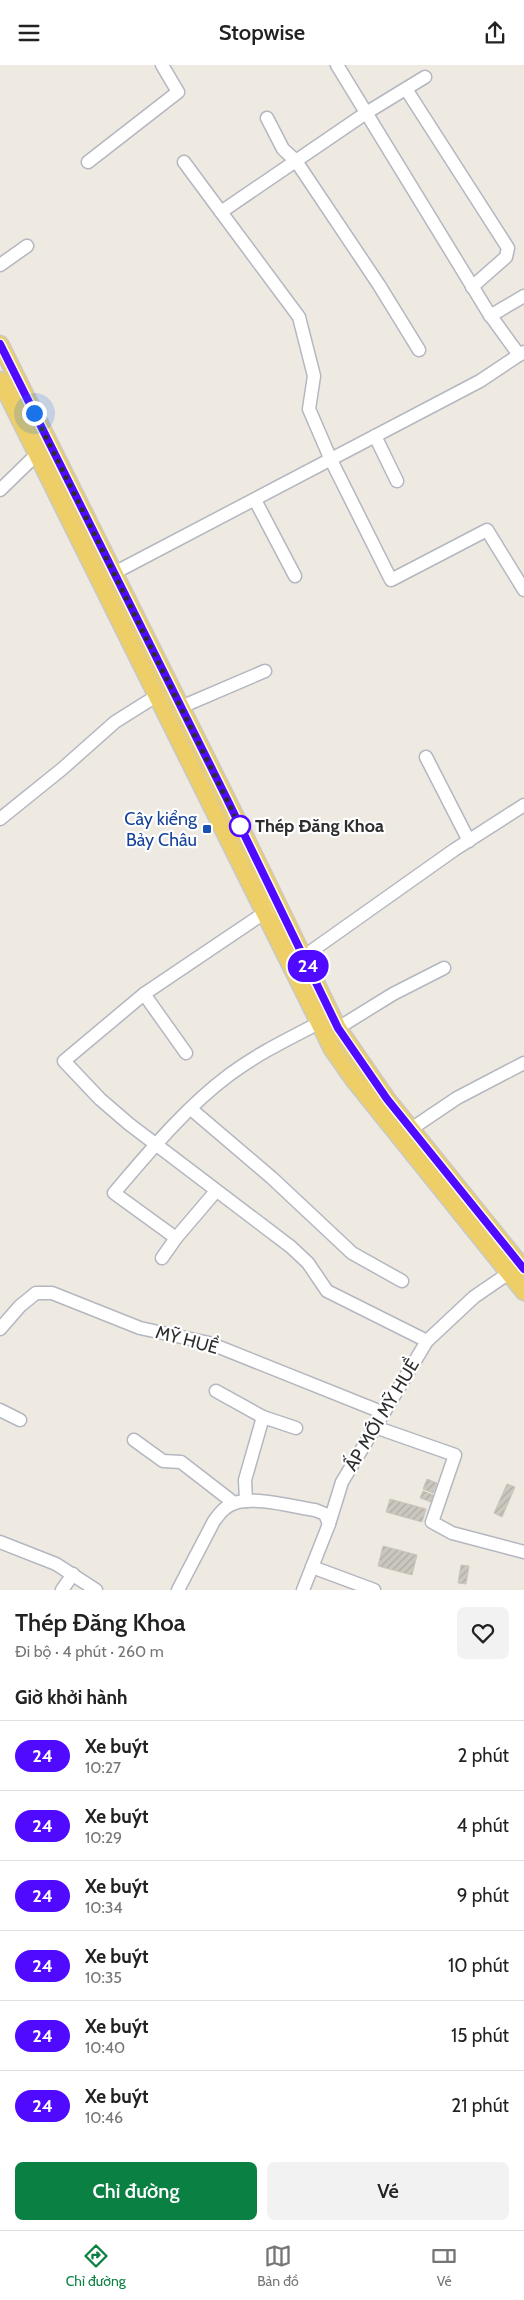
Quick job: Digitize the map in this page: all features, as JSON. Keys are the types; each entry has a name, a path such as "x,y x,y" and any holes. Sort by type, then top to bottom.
{"main road":[{"path":"0,344 181,707 271,908"},
{"path":"0,380 158,695 271,908 297,961 363,1066 516,1271 524,1292"},
{"path":"297,961 319,1023 332,1049 353,1079 516,1271"}],"street":[{"path":"88,162 178,93 162,65"},
{"path":"114,573 480,381 521,353 490,316 337,65"},
{"path":"221,212 366,113 424,77"},
{"path":"406,89 508,248 506,257 472,287"},
{"path":"267,118 282,149 296,161 379,285 418,350"},
{"path":"184,162 299,317 314,377 309,409 331,460 391,580 487,530 524,590"},
{"path":"0,265 27,246"},
{"path":"490,316 524,296"},
{"path":"375,437 397,481"},
{"path":"0,490 37,454"},
{"path":"255,500 295,576"},
{"path":"181,707 265,671"},
{"path":"0,819 62,769 115,722 158,695"},
{"path":"426,757 469,841"},
{"path":"297,961 524,805"},
{"path":"271,908 144,993 64,1061 100,1099 156,1145 291,1247 308,1263 327,1291 427,1341"},
{"path":"338,1028 392,994 444,968"},
{"path":"144,993 186,1053"},
{"path":"176,1238 114,1193 156,1145 228,1075 268,1049 319,1023"},
{"path":"411,1129 458,1098 524,1063"},
{"path":"191,1109 272,1178 352,1253 402,1281"},
{"path":"162,1257 216,1191"},
{"name":"ẤP MỚI MỸ HUỀ","path":"302,1590 330,1524 342,1482 427,1341 474,1297 516,1271"},
{"name":"MỸ HUỀ","path":"0,1329 20,1306 36,1293 52,1293 140,1328 209,1343 384,1413"},
{"path":"216,1391 263,1417 296,1428"},
{"path":"0,1410 20,1420"},
{"path":"240,1502 263,1417"},
{"path":"375,1427 455,1455 432,1522 452,1533 524,1552"},
{"path":"134,1440 162,1461 181,1462 240,1502 315,1510 325,1514 330,1524"},
{"path":"178,1590 214,1521 222,1511 240,1502"},
{"path":"0,1542 56,1564 96,1590"},
{"path":"312,1567 374,1590"},
{"path":"62,1590 73,1574"}],"building":[{"path":"427,1479 437,1483 433,1493 423,1489"},
{"path":"507,1484 515,1487 502,1517 494,1513"},
{"path":"423,1491 433,1495 431,1502 420,1498"},
{"path":"390,1499 426,1509 422,1522 386,1512"},
{"path":"383,1546 417,1555 412,1575 378,1566"},
{"path":"461,1565 469,1566 466,1584 458,1583"}],"bus line":[{"name":"24","path":"0,344 227,799 338,1028 387,1099 524,1269"}],"place":[{"name":"Thép Đăng Khoa","path":"240,826"},
{"name":"Cây kiểng Bảy Châu","path":"207,829"}],"route":[{"path":"34,413 244,834 240,826"}]}
